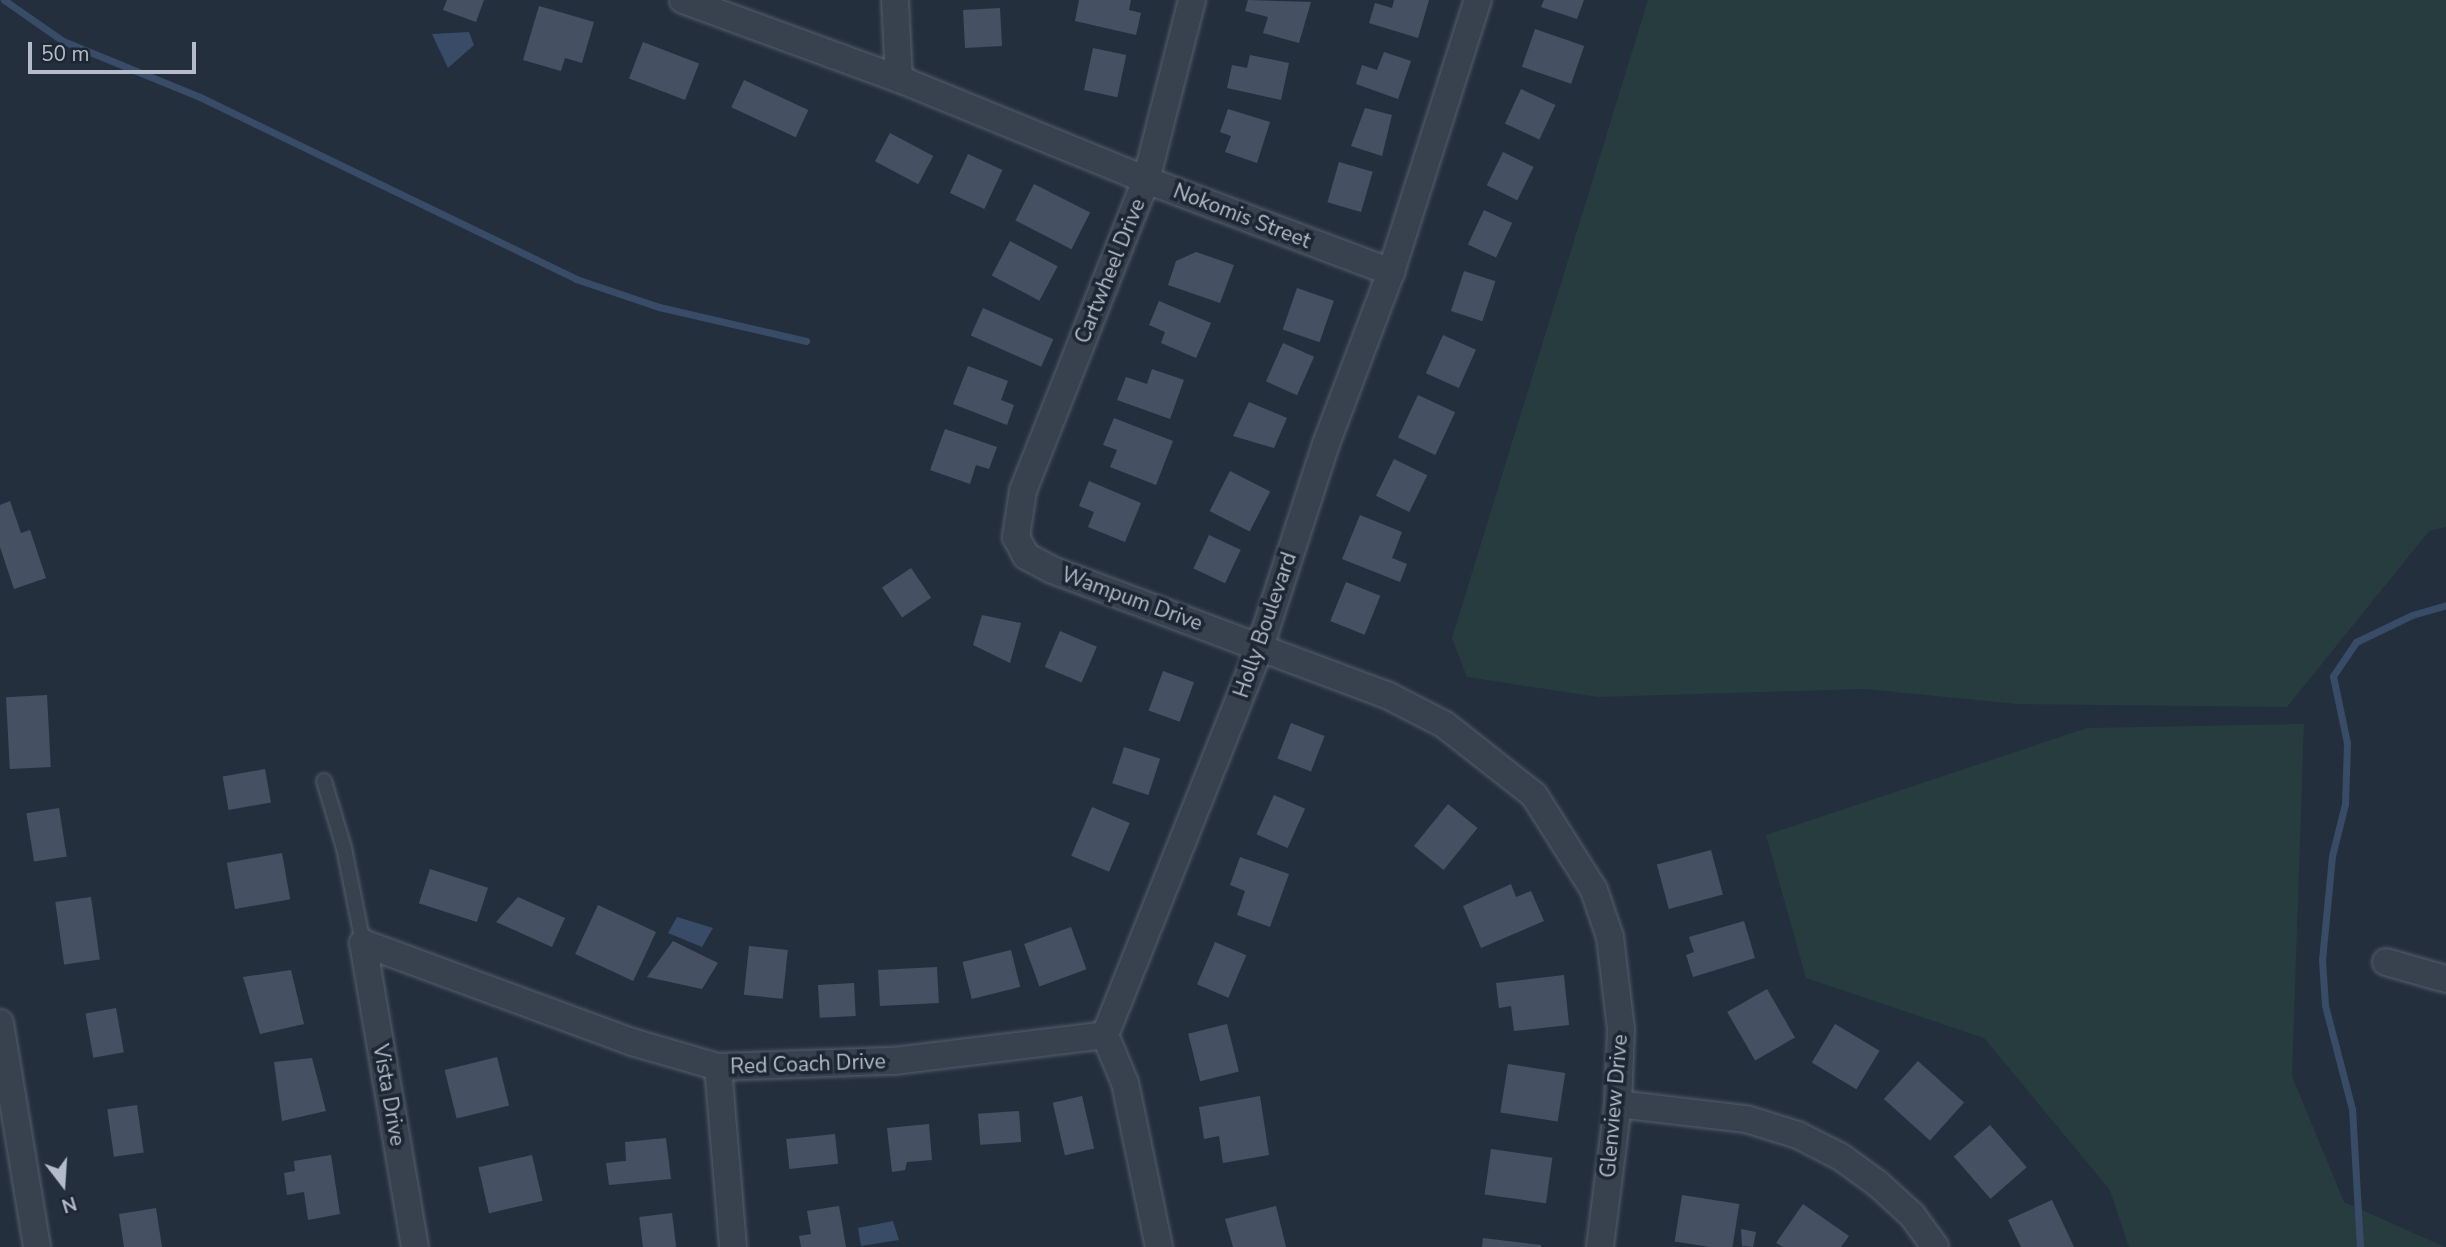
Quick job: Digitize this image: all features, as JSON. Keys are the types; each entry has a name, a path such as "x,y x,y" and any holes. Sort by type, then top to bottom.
{"street":[{"name":"Nokomis Street","path":"683,0 899,79 1146,180 1391,272"},
{"path":"895,0 899,79"},
{"name":"Cartwheel Drive","path":"1016,537 1023,491 1146,180 1192,0"},
{"name":"Holly Boulevard","path":"1105,1035 1260,647 1344,393 1391,272 1478,0"},
{"name":"Wampum Drive","path":"1016,537 1026,556 1052,569 1260,647"},
{"name":"Glenview Drive","path":"1260,647 1387,695 1445,725 1534,795 1594,890 1610,937 1621,1029 1618,1104 1600,1247"},
{"name":"Red Coach Drive","path":"363,943 632,1042 718,1067 894,1061 1105,1035"},
{"name":"Vista Drive","path":"363,943 415,1247"},
{"path":"2386,962 2446,979"},
{"path":"0,1023 37,1247"},
{"path":"1105,1035 1125,1083 1159,1247"},
{"path":"718,1067 733,1247"},
{"path":"1618,1104 1746,1119 1798,1135 1841,1157 1878,1184 1912,1215 1935,1247"}],"lane":[{"path":"324,781 344,848 363,943"}],"green space":[{"path":"1648,0 2446,0 2446,527 2429,531 2287,707 2017,704 1865,689 1598,697 1467,677 1452,638"},
{"path":"2304,724 2292,1076 2344,1202 2445,1247 2129,1247 2110,1190 1984,1038 1806,978 1766,835 2087,728"}],"water":[{"path":"469,32 474,45 448,68 432,34"},
{"path":"677,917 713,928 702,947 668,933"},
{"path":"893,1221 899,1240 861,1246 858,1228"}],"building":[{"path":"447,0 484,0 476,22 443,10"},
{"path":"1079,0 1131,0 1129,10 1141,13 1136,35 1075,21"},
{"path":"1248,0 1311,2 1299,43 1263,33 1268,17 1245,11"},
{"path":"1394,0 1429,0 1418,38 1369,23 1375,3 1392,8"},
{"path":"1544,0 1584,0 1577,19 1541,7"},
{"path":"539,6 594,22 582,63 565,58 561,71 523,60"},
{"path":"1000,8 1002,46 965,48 963,10"},
{"path":"1535,29 1584,46 1571,84 1522,67"},
{"path":"643,42 699,64 685,100 629,78"},
{"path":"1093,48 1126,55 1117,97 1084,90"},
{"path":"1384,52 1411,61 1398,99 1356,84 1362,65 1377,70"},
{"path":"1250,55 1289,63 1281,100 1227,88 1232,65 1247,68"},
{"path":"744,80 808,110 796,137 731,107"},
{"path":"1521,89 1555,105 1539,139 1505,123"},
{"path":"1365,108 1392,115 1382,156 1351,146"},
{"path":"1228,109 1270,122 1257,163 1225,152 1231,136 1220,132"},
{"path":"890,133 933,156 918,184 875,161"},
{"path":"1503,152 1534,167 1517,200 1487,185"},
{"path":"968,154 1002,170 984,209 950,193"},
{"path":"1339,162 1373,172 1361,212 1327,202"},
{"path":"1034,184 1090,213 1072,249 1015,221"},
{"path":"1484,210 1512,223 1496,258 1468,244"},
{"path":"1010,241 1058,266 1039,301 992,275"},
{"path":"1196,252 1234,265 1220,303 1168,285 1176,261"},
{"path":"1464,271 1495,281 1482,321 1451,311"},
{"path":"1297,288 1334,301 1320,342 1283,330"},
{"path":"1159,301 1211,323 1196,358 1161,343 1165,332 1149,325"},
{"path":"983,308 1053,339 1041,367 971,335"},
{"path":"1443,335 1476,350 1459,388 1426,373"},
{"path":"1283,343 1314,357 1297,395 1266,381"},
{"path":"968,366 1008,381 1001,400 1014,405 1007,425 953,404"},
{"path":"1152,369 1184,380 1170,419 1117,400 1126,377 1147,384"},
{"path":"1418,395 1455,412 1435,455 1398,438"},
{"path":"1249,402 1287,418 1274,448 1233,436"},
{"path":"1114,418 1173,441 1156,485 1110,467 1117,450 1103,445"},
{"path":"945,429 997,447 989,469 976,465 970,484 930,470"},
{"path":"1394,459 1427,475 1409,512 1376,496"},
{"path":"1230,471 1270,491 1250,532 1210,511"},
{"path":"1089,481 1141,503 1125,542 1088,527 1094,512 1079,506"},
{"path":"10,501 21,533 30,530 46,578 14,589 0,547 0,505"},
{"path":"1360,515 1402,532 1392,558 1407,564 1400,582 1342,559"},
{"path":"1209,535 1241,550 1225,583 1193,569"},
{"path":"911,568 931,598 902,617 882,588"},
{"path":"1346,582 1380,596 1365,635 1330,621"},
{"path":"982,615 1021,623 1010,663 973,645"},
{"path":"1060,631 1097,647 1082,683 1045,667"},
{"path":"1163,671 1194,682 1180,722 1149,710"},
{"path":"47,695 51,767 10,769 6,697"},
{"path":"1291,723 1325,736 1311,771 1277,758"},
{"path":"1124,747 1160,759 1148,795 1112,783"},
{"path":"265,769 271,802 229,810 223,776"},
{"path":"1274,795 1305,809 1288,848 1257,834"},
{"path":"1448,804 1478,828 1444,870 1414,846"},
{"path":"1092,807 1130,823 1109,872 1071,856"},
{"path":"59,808 67,856 34,862 26,813"},
{"path":"1711,850 1723,894 1669,909 1657,864"},
{"path":"282,853 290,899 235,909 227,863"},
{"path":"1240,857 1289,874 1270,927 1237,915 1245,891 1230,885"},
{"path":"430,869 488,888 477,922 419,903"},
{"path":"1511,884 1516,897 1531,891 1544,921 1481,948 1463,906"},
{"path":"91,897 100,959 64,964 55,902"},
{"path":"518,897 565,918 552,947 496,922"},
{"path":"598,905 656,932 633,981 575,954"},
{"path":"1744,921 1755,958 1693,977 1686,955 1694,952 1689,937"},
{"path":"1071,927 1086,969 1039,986 1024,944"},
{"path":"673,941 718,963 702,989 647,977"},
{"path":"1215,942 1246,955 1228,998 1197,984"},
{"path":"749,946 788,950 783,999 744,995"},
{"path":"1011,950 1020,987 972,999 962,962"},
{"path":"937,967 939,1003 880,1006 878,970"},
{"path":"291,970 304,1024 260,1034 243,977"},
{"path":"1564,975 1569,1025 1514,1031 1511,1006 1499,1008 1496,983"},
{"path":"854,983 856,1016 820,1018 818,985"},
{"path":"1767,989 1795,1037 1755,1060 1727,1012"},
{"path":"116,1008 124,1052 93,1058 85,1013"},
{"path":"1227,1024 1239,1072 1200,1081 1188,1034"},
{"path":"1835,1024 1880,1051 1856,1089 1812,1063"},
{"path":"497,1057 509,1106 457,1119 445,1070"},
{"path":"312,1058 326,1111 282,1121 274,1062"},
{"path":"1918,1061 1964,1102 1930,1140 1884,1099"},
{"path":"1508,1064 1565,1073 1558,1121 1500,1112"},
{"path":"1082,1096 1094,1149 1065,1155 1053,1103"},
{"path":"1260,1096 1269,1155 1223,1163 1219,1136 1204,1139 1199,1107"},
{"path":"137,1105 144,1153 114,1157 107,1109"},
{"path":"1019,1111 1021,1142 980,1145 978,1114"},
{"path":"929,1124 932,1160 907,1162 905,1170 892,1172 887,1128"},
{"path":"1990,1125 2027,1167 1991,1199 1954,1156"},
{"path":"835,1134 838,1164 789,1169 786,1139"},
{"path":"666,1138 671,1179 609,1185 606,1163 626,1161 625,1142"},
{"path":"1491,1149 1552,1158 1546,1203 1485,1195"},
{"path":"331,1155 340,1214 308,1220 304,1192 287,1195 284,1173 295,1171 294,1161"},
{"path":"532,1155 543,1201 489,1213 478,1167"},
{"path":"1682,1195 1739,1204 1732,1247 1710,1247 1675,1241"},
{"path":"2052,1200 2074,1247 2021,1247 2008,1220"},
{"path":"1803,1204 1849,1236 1841,1247 1783,1247 1776,1243"},
{"path":"839,1206 846,1247 801,1247 799,1236 811,1234 807,1211"},
{"path":"1276,1206 1286,1247 1233,1247 1225,1219"},
{"path":"156,1208 162,1247 124,1247 119,1214"},
{"path":"672,1213 676,1247 643,1247 639,1217"},
{"path":"1741,1229 1756,1232 1753,1247 1742,1246"},
{"path":"1483,1238 1541,1245 1541,1247 1482,1247"}],"waterway":[{"path":"4,0 63,41 200,97 576,279 659,307 806,341"},
{"path":"2360,1247 2352,1109 2325,1005 2322,960 2332,856 2345,804 2347,743 2333,676 2356,642 2412,615 2446,605"}]}
